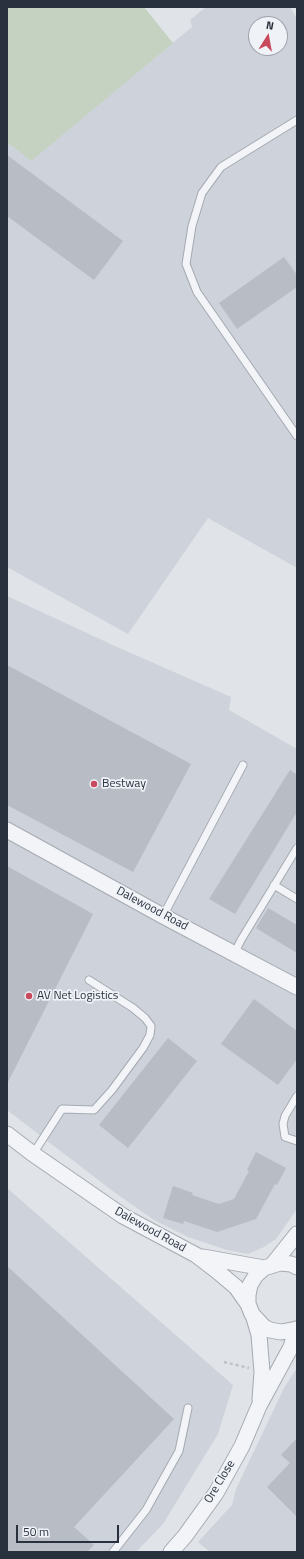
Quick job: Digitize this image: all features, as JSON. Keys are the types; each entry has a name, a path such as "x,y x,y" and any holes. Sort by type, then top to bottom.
{"street":[{"name":"Dalewood Road","path":"7,830 163,916 297,987"},
{"name":"Dalewood Road","path":"7,1134 32,1154 123,1216 196,1255 217,1270 236,1287 250,1309"},
{"path":"297,1234 269,1266 256,1275 250,1285 248,1295 250,1309 258,1322 270,1330 281,1332 297,1329"},
{"name":"Dalewood Road","path":"196,1255 269,1266 280,1263 291,1264 297,1267"},
{"name":"Ore Close","path":"250,1309 259,1334 262,1372 259,1406"},
{"name":"Ore Close","path":"171,1552 185,1536 216,1493 242,1446 259,1406 291,1347 297,1329"}],"lane":[{"path":"297,120 221,167 202,193 192,226 186,264 197,292 297,436"},
{"path":"163,916 243,765"},
{"path":"234,954 297,848"},
{"path":"274,885 297,899"},
{"path":"32,1154 62,1110 94,1110 112,1090 143,1048 150,1035 150,1026 145,1018 133,1008 89,980"},
{"path":"297,1096 285,1116 283,1124 285,1137 297,1142"},
{"path":"112,1552 146,1510 179,1451 188,1408"}],"path":[{"path":"224,1362 262,1372"}],"shaded area":[{"path":"206,7 290,7 297,19 297,568 208,518 128,634 7,567 7,142 31,160 192,27 190,20"},
{"path":"7,596 117,647 231,697 229,710 297,749 297,1209 276,1239 264,1247 248,1254 227,1250 188,1237 154,1220 114,1192 7,1110"},
{"path":"7,1188 233,1385 218,1434 163,1524 136,1552 7,1552"},
{"path":"297,1368 297,1552 210,1552 198,1542 232,1505 236,1489 285,1386"}],"green space":[{"path":"7,7 144,7 173,43 31,161 7,142"}],"building":[{"path":"7,155 123,241 94,280 7,216"},
{"path":"284,257 297,275 297,287 237,329 219,303"},
{"name":"Bestway","path":"7,665 191,764 133,872 7,805"},
{"path":"290,770 297,775 297,812 235,914 209,899"},
{"name":"AV Net Logistics","path":"7,866 93,914 7,1084"},
{"path":"268,908 297,925 297,953 256,928"},
{"path":"254,999 297,1031 297,1059 278,1085 221,1044"},
{"path":"168,1038 197,1061 128,1148 99,1125"},
{"path":"256,1152 286,1168 277,1185 275,1184 256,1219 217,1232 184,1221 183,1224 163,1218 173,1186 193,1193 192,1195 219,1204 234,1199 249,1171 247,1170"},
{"path":"7,1266 174,1419 74,1527 94,1545 87,1552 7,1552"},
{"path":"297,1438 297,1517 267,1487 290,1463 281,1455"}],"place":[{"name":"Bestway","path":"94,784"},
{"name":"AV Net Logistics","path":"29,996"}]}
